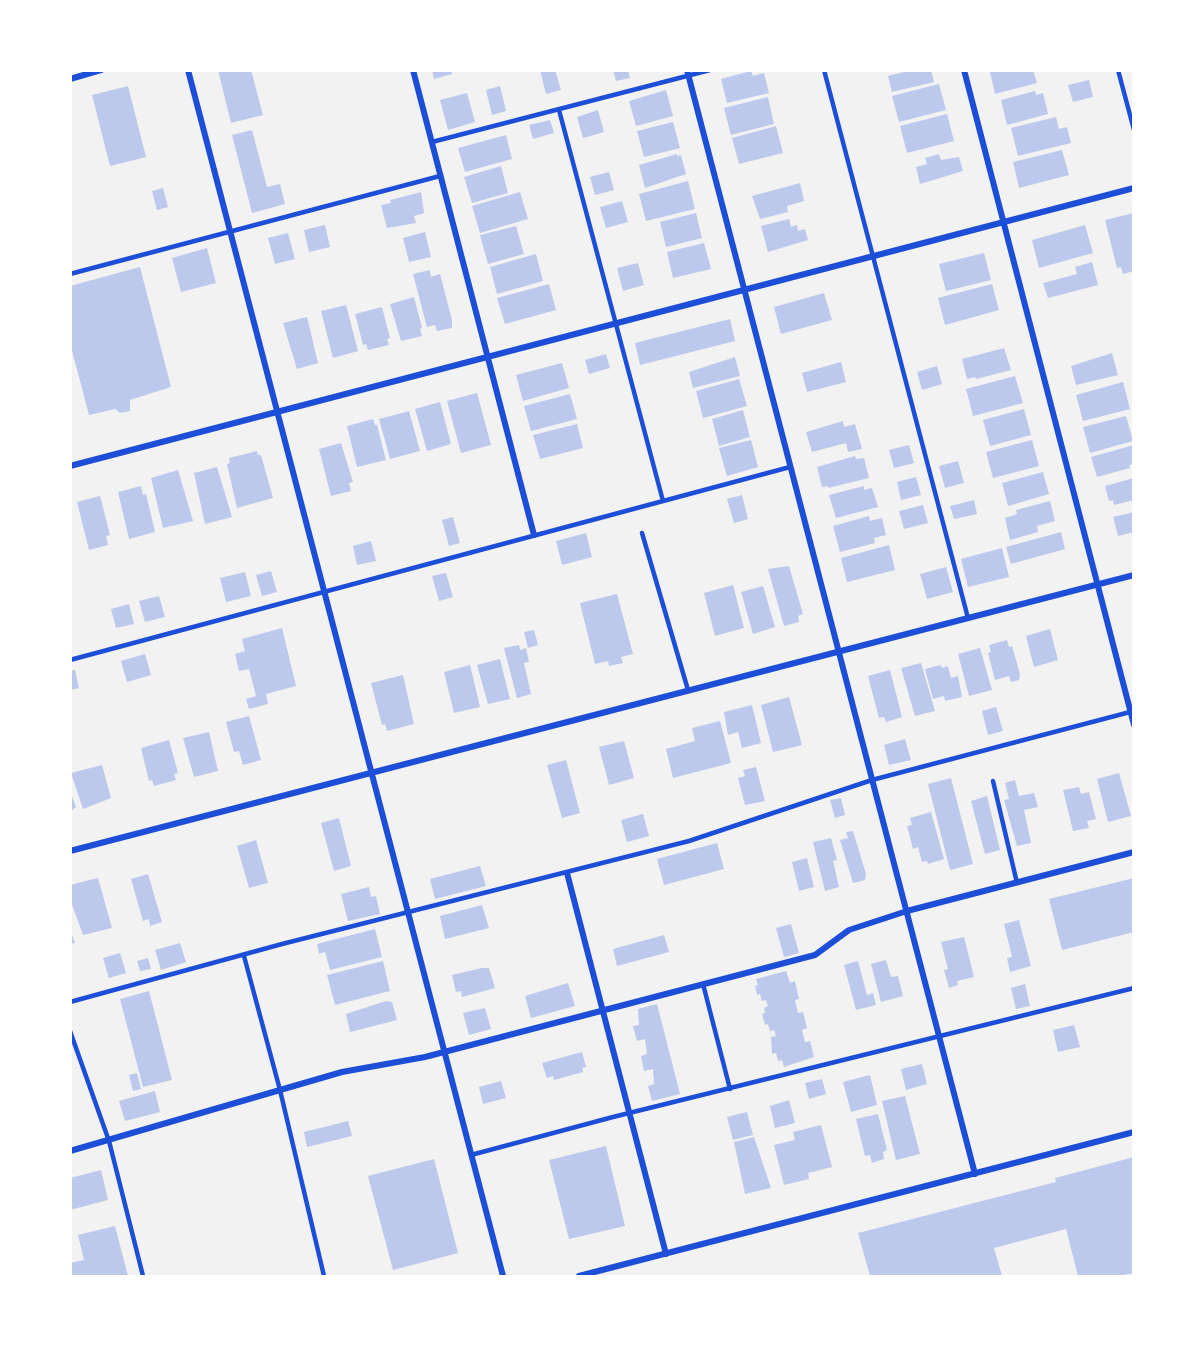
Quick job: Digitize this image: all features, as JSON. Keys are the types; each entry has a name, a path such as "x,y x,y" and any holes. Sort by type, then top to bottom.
{"street":[{"path":"70,79 102,70"},
{"path":"189,70 502,1276"},
{"path":"413,70 534,535"},
{"path":"964,70 1134,725"},
{"path":"688,73 975,1174"},
{"path":"70,466 1134,188"},
{"path":"70,851 1134,575"},
{"path":"70,1151 342,1072 444,1052 815,955 849,930 906,911 1134,852"},
{"path":"567,873 666,1254"},
{"path":"579,1276 1134,1132"}],"lane":[{"path":"432,142 559,110 688,73 710,70"},
{"path":"824,70 968,618"},
{"path":"1118,70 1134,130"},
{"path":"559,110 663,501"},
{"path":"70,274 440,176"},
{"path":"70,660 790,467"},
{"path":"642,533 688,690"},
{"path":"70,1002 282,944 689,841 872,780 1130,712"},
{"path":"993,781 1017,883"},
{"path":"244,956 280,1090 324,1276"},
{"path":"703,984 730,1089"},
{"path":"471,1155 1134,988"},
{"path":"70,1031 109,1141 143,1276"}],"building":[{"path":"218,70 251,70 263,115 231,123"},
{"path":"432,70 451,70 452,74 434,79"},
{"path":"540,70 555,70 561,90 546,94"},
{"path":"613,70 628,70 630,78 616,81"},
{"path":"912,70 931,70 934,82 892,92 888,76"},
{"path":"994,70 1033,70 1037,83 995,94 990,72"},
{"path":"751,71 753,76 764,73 769,93 727,103 721,79"},
{"path":"1089,80 1093,97 1073,102 1068,85"},
{"path":"939,84 946,110 899,122 892,96"},
{"path":"128,86 146,157 110,166 92,95"},
{"path":"500,86 506,111 492,115 486,90"},
{"path":"666,90 673,116 636,126 629,101"},
{"path":"1035,91 1036,95 1043,93 1048,114 1007,125 1001,100"},
{"path":"467,93 475,122 448,130 440,100"},
{"path":"768,97 774,124 731,135 724,108"},
{"path":"598,110 604,132 583,138 577,117"},
{"path":"947,114 954,141 907,153 900,126"},
{"path":"1056,117 1059,129 1067,127 1071,143 1018,156 1011,128"},
{"path":"550,120 554,133 533,139 529,125"},
{"path":"673,122 680,148 644,157 637,131"},
{"path":"776,126 783,153 739,164 732,138"},
{"path":"252,130 267,187 280,184 285,204 252,213 232,135"},
{"path":"506,135 512,159 465,172 458,148"},
{"path":"1062,150 1069,175 1019,188 1013,162"},
{"path":"677,154 677,156 681,155 686,174 645,188 639,165"},
{"path":"939,154 941,160 959,157 963,171 920,184 916,167 927,164 925,158"},
{"path":"501,166 508,193 472,203 464,177"},
{"path":"609,172 614,190 595,195 590,177"},
{"path":"688,181 695,209 646,221 639,194"},
{"path":"800,183 804,201 787,206 788,212 760,219 752,196"},
{"path":"163,188 168,207 157,210 152,191"},
{"path":"421,192 424,213 414,216 416,223 387,228 381,205 391,203 390,200"},
{"path":"520,192 528,219 480,233 472,206"},
{"path":"622,201 628,222 606,228 600,207"},
{"path":"696,213 702,238 666,247 660,222"},
{"path":"1134,213 1134,271 1123,274 1121,267 1117,268 1105,220"},
{"path":"789,219 791,227 797,225 798,231 805,229 808,240 768,252 761,226"},
{"path":"325,225 330,247 309,252 304,230"},
{"path":"1085,225 1093,253 1039,268 1032,240"},
{"path":"516,226 524,254 488,264 480,235"},
{"path":"425,232 431,257 409,262 403,238"},
{"path":"288,233 295,259 275,264 268,238"},
{"path":"704,243 711,269 673,278 667,252"},
{"path":"207,248 216,283 181,292 172,258"},
{"path":"984,253 991,280 946,291 939,264"},
{"path":"536,254 543,281 497,294 490,267"},
{"path":"1092,262 1098,285 1048,298 1043,283 1077,274 1075,267"},
{"path":"638,263 644,285 623,291 617,268"},
{"path":"140,267 171,387 130,400 130,411 120,413 115,409 89,415 70,343 70,286"},
{"path":"430,270 431,277 440,274 452,328 437,331 435,325 427,327 413,274"},
{"path":"549,284 556,310 505,324 497,298"},
{"path":"992,284 999,310 945,325 938,298"},
{"path":"824,293 832,320 781,334 774,307"},
{"path":"414,297 422,336 401,341 390,304"},
{"path":"346,305 358,351 333,358 321,311"},
{"path":"382,307 390,338 387,339 389,345 368,350 366,344 363,345 355,314"},
{"path":"307,317 318,363 297,369 283,323"},
{"path":"730,319 735,341 640,365 635,343"},
{"path":"1004,348 1011,370 976,379 975,377 967,379 962,359"},
{"path":"1112,353 1118,375 1076,385 1071,366"},
{"path":"606,354 610,368 589,374 585,360"},
{"path":"735,357 740,376 693,388 689,372"},
{"path":"841,362 846,382 807,392 802,373"},
{"path":"562,363 569,388 523,401 516,375"},
{"path":"937,366 942,384 922,390 917,372"},
{"path":"1015,376 1023,403 973,416 966,389"},
{"path":"739,379 747,406 703,418 696,391"},
{"path":"1123,382 1130,409 1083,421 1076,395"},
{"path":"477,393 491,445 461,453 447,401"},
{"path":"570,394 577,419 531,431 524,406"},
{"path":"440,402 451,444 427,451 415,409"},
{"path":"1024,409 1031,435 990,446 983,420"},
{"path":"743,410 750,437 719,446 712,419"},
{"path":"409,411 420,451 390,459 379,419"},
{"path":"1126,416 1133,441 1090,453 1083,427"},
{"path":"373,419 377,425 386,460 357,467 347,426"},
{"path":"843,421 844,427 855,424 862,449 848,452 846,443 812,452 806,432"},
{"path":"577,424 583,448 540,459 533,435"},
{"path":"751,440 758,467 727,476 719,448"},
{"path":"1032,440 1039,466 993,478 986,452"},
{"path":"341,443 353,482 349,483 351,491 331,496 319,449"},
{"path":"909,445 914,463 894,468 889,450"},
{"path":"1134,445 1134,464 1129,465 1130,468 1097,477 1091,457"},
{"path":"257,451 258,455 261,455 273,498 237,508 227,464 230,463 229,458"},
{"path":"855,456 856,459 864,458 869,478 828,488 828,486 822,487 817,467"},
{"path":"958,461 964,483 945,488 939,466"},
{"path":"217,467 232,517 205,524 194,473"},
{"path":"178,470 193,521 163,528 151,478"},
{"path":"1043,472 1049,494 1008,506 1002,483"},
{"path":"916,477 921,495 901,500 897,482"},
{"path":"1134,478 1134,500 1114,505 1113,500 1109,501 1105,486"},
{"path":"141,486 143,495 146,494 155,532 129,539 118,492"},
{"path":"864,486 864,490 872,488 878,507 836,518 829,495"},
{"path":"742,495 748,519 734,523 727,499"},
{"path":"100,496 110,535 106,536 108,545 89,550 77,502"},
{"path":"974,500 977,514 954,519 950,506"},
{"path":"1050,501 1055,521 1037,526 1038,532 1010,540 1005,518 1017,514 1016,510"},
{"path":"923,505 928,523 904,529 899,511"},
{"path":"1134,512 1134,532 1118,536 1113,517"},
{"path":"869,516 870,521 882,518 886,535 874,538 875,543 840,552 833,526"},
{"path":"453,517 460,543 449,546 442,520"},
{"path":"1061,532 1065,549 1011,564 1006,547"},
{"path":"586,533 592,557 562,565 556,541"},
{"path":"371,541 376,561 357,565 353,546"},
{"path":"889,545 895,570 847,582 841,558"},
{"path":"1002,548 1009,577 968,587 961,559"},
{"path":"789,566 803,614 798,616 799,622 784,626 768,569"},
{"path":"946,567 953,592 927,599 920,574"},
{"path":"271,571 277,592 262,596 256,575"},
{"path":"245,572 251,596 226,602 220,578"},
{"path":"446,573 453,597 439,601 432,576"},
{"path":"733,585 744,628 715,636 704,593"},
{"path":"763,586 775,627 753,634 741,592"},
{"path":"617,594 633,654 621,657 623,663 609,666 608,661 595,664 580,603"},
{"path":"159,596 165,617 145,622 139,601"},
{"path":"129,604 134,624 116,628 111,609"},
{"path":"282,628 296,686 266,694 268,704 249,709 246,699 256,696 249,669 239,671 235,654 245,651 242,639"},
{"path":"1050,629 1058,660 1034,667 1026,636"},
{"path":"534,630 538,645 528,648 524,632"},
{"path":"1007,640 1009,647 1012,646 1020,674 1019,680 1011,682 1009,676 995,680 988,653 991,652 989,645"},
{"path":"519,645 520,650 526,648 529,662 524,663 531,694 517,698 504,648"},
{"path":"980,648 992,690 969,696 958,654"},
{"path":"145,654 151,675 127,682 121,661"},
{"path":"500,659 510,699 488,704 477,665"},
{"path":"921,663 935,711 915,716 901,668"},
{"path":"470,665 480,707 454,713 444,672"},
{"path":"941,665 942,668 948,666 951,678 958,676 962,697 945,701 944,696 933,699 925,669"},
{"path":"75,670 79,688 70,690 70,671"},
{"path":"890,670 902,717 886,722 884,717 879,718 868,676"},
{"path":"403,675 414,724 387,731 385,724 382,725 371,683"},
{"path":"789,697 802,745 773,752 761,705"},
{"path":"752,705 761,743 742,748 738,732 728,735 724,712"},
{"path":"996,707 1003,731 988,735 982,711"},
{"path":"249,716 261,760 243,765 239,751 234,752 226,722"},
{"path":"720,721 731,763 673,778 666,749 695,741 692,728"},
{"path":"209,732 218,771 194,777 183,738"},
{"path":"905,739 911,760 889,765 884,745"},
{"path":"169,740 178,773 174,774 176,780 154,786 152,780 149,781 141,748"},
{"path":"624,741 634,778 609,785 599,747"},
{"path":"566,760 580,813 562,818 547,765"},
{"path":"102,765 111,798 83,809 71,773"},
{"path":"756,767 765,801 745,805 738,778 745,776 743,770"},
{"path":"1119,773 1131,816 1108,822 1097,779"},
{"path":"951,778 973,864 950,870 928,784"},
{"path":"1015,780 1019,796 1034,793 1038,807 1024,810 1031,843 1017,846 1004,800 1009,799 1005,783"},
{"path":"1079,787 1081,794 1089,792 1096,819 1087,821 1089,828 1073,831 1063,790"},
{"path":"70,791 76,807 70,812"},
{"path":"987,796 1000,850 985,854 971,801"},
{"path":"841,798 845,815 835,818 830,800"},
{"path":"931,812 944,859 928,864 927,861 922,862 918,847 913,849 907,826 912,825 910,818"},
{"path":"643,814 649,836 627,842 621,820"},
{"path":"339,818 351,866 334,871 321,823"},
{"path":"853,831 866,874 865,880 853,883 840,840 848,838 846,832"},
{"path":"831,838 837,860 833,861 839,887 825,891 813,842"},
{"path":"256,840 268,883 249,888 237,846"},
{"path":"717,843 724,869 664,885 657,859"},
{"path":"807,858 814,887 799,891 792,862"},
{"path":"480,866 486,886 435,899 430,879"},
{"path":"148,874 162,922 150,926 149,919 143,921 131,879"},
{"path":"98,878 112,928 83,935 70,899 70,885"},
{"path":"1134,878 1134,932 1062,950 1049,899"},
{"path":"369,887 371,897 376,896 380,914 348,921 341,894"},
{"path":"482,905 489,928 445,939 440,916"},
{"path":"1019,920 1031,966 1010,972 1007,958 1012,957 1004,924"},
{"path":"791,924 799,953 784,957 776,928"},
{"path":"70,929 75,943 70,944"},
{"path":"375,929 382,957 330,970 325,952 319,954 317,944"},
{"path":"664,935 669,952 617,966 613,949"},
{"path":"964,937 974,977 957,981 958,985 949,988 944,970 948,969 941,942"},
{"path":"180,943 186,962 161,970 155,950"},
{"path":"120,953 126,973 109,978 103,958"},
{"path":"148,958 151,969 140,971 137,961"},
{"path":"886,960 891,977 898,976 903,996 881,1002 871,964"},
{"path":"383,961 390,991 335,1005 327,975"},
{"path":"858,961 867,995 873,993 876,1005 856,1010 844,965"},
{"path":"489,968 495,988 462,997 461,991 456,992 452,975"},
{"path":"786,971 790,983 795,981 799,999 795,1000 798,1013 803,1012 807,1028 802,1030 805,1042 810,1041 814,1057 784,1067 782,1060 778,1061 776,1053 772,1054 771,1037 776,1036 774,1030 770,1031 768,1024 765,1025 762,1014 765,1013 764,1008 768,1006 766,1000 762,1001 760,994 757,995 755,986 758,985 756,979"},
{"path":"568,983 575,1006 531,1018 525,996"},
{"path":"1025,984 1030,1006 1016,1009 1011,988"},
{"path":"149,991 172,1080 143,1087 120,999"},
{"path":"386,1001 392,1002 397,1020 350,1032 346,1014"},
{"path":"657,1004 680,1094 652,1101 648,1086 654,1084 653,1069 644,1071 641,1056 647,1054 645,1039 637,1041 633,1026 639,1025 638,1009"},
{"path":"485,1008 491,1029 469,1035 463,1013"},
{"path":"1074,1025 1080,1047 1058,1052 1053,1030"},
{"path":"582,1052 586,1067 582,1068 583,1072 554,1080 553,1076 547,1078 542,1063"},
{"path":"922,1064 927,1084 906,1090 901,1069"},
{"path":"137,1073 141,1089 133,1091 129,1075"},
{"path":"870,1075 877,1105 851,1112 843,1082"},
{"path":"822,1079 826,1094 809,1099 805,1083"},
{"path":"501,1081 506,1098 483,1104 479,1087"},
{"path":"155,1091 160,1112 125,1121 119,1101"},
{"path":"905,1096 920,1154 896,1160 882,1101"},
{"path":"789,1100 795,1123 775,1128 770,1106"},
{"path":"747,1112 753,1135 733,1140 727,1117"},
{"path":"878,1114 887,1150 883,1152 884,1159 872,1163 870,1155 865,1156 856,1119"},
{"path":"348,1121 352,1136 307,1147 304,1132"},
{"path":"821,1125 832,1167 808,1173 809,1179 784,1185 774,1145 795,1140 793,1132"},
{"path":"754,1137 771,1188 745,1194 734,1142"},
{"path":"606,1146 625,1226 569,1239 549,1160"},
{"path":"1134,1157 1134,1273 1119,1276 1078,1276 1066,1229 994,1248 1002,1276 870,1276 858,1233 1056,1182 1055,1178"},
{"path":"434,1159 458,1253 393,1270 368,1176"},
{"path":"101,1170 108,1200 70,1210 70,1178"},
{"path":"115,1226 128,1276 70,1276 70,1263 84,1260 78,1235"}]}
